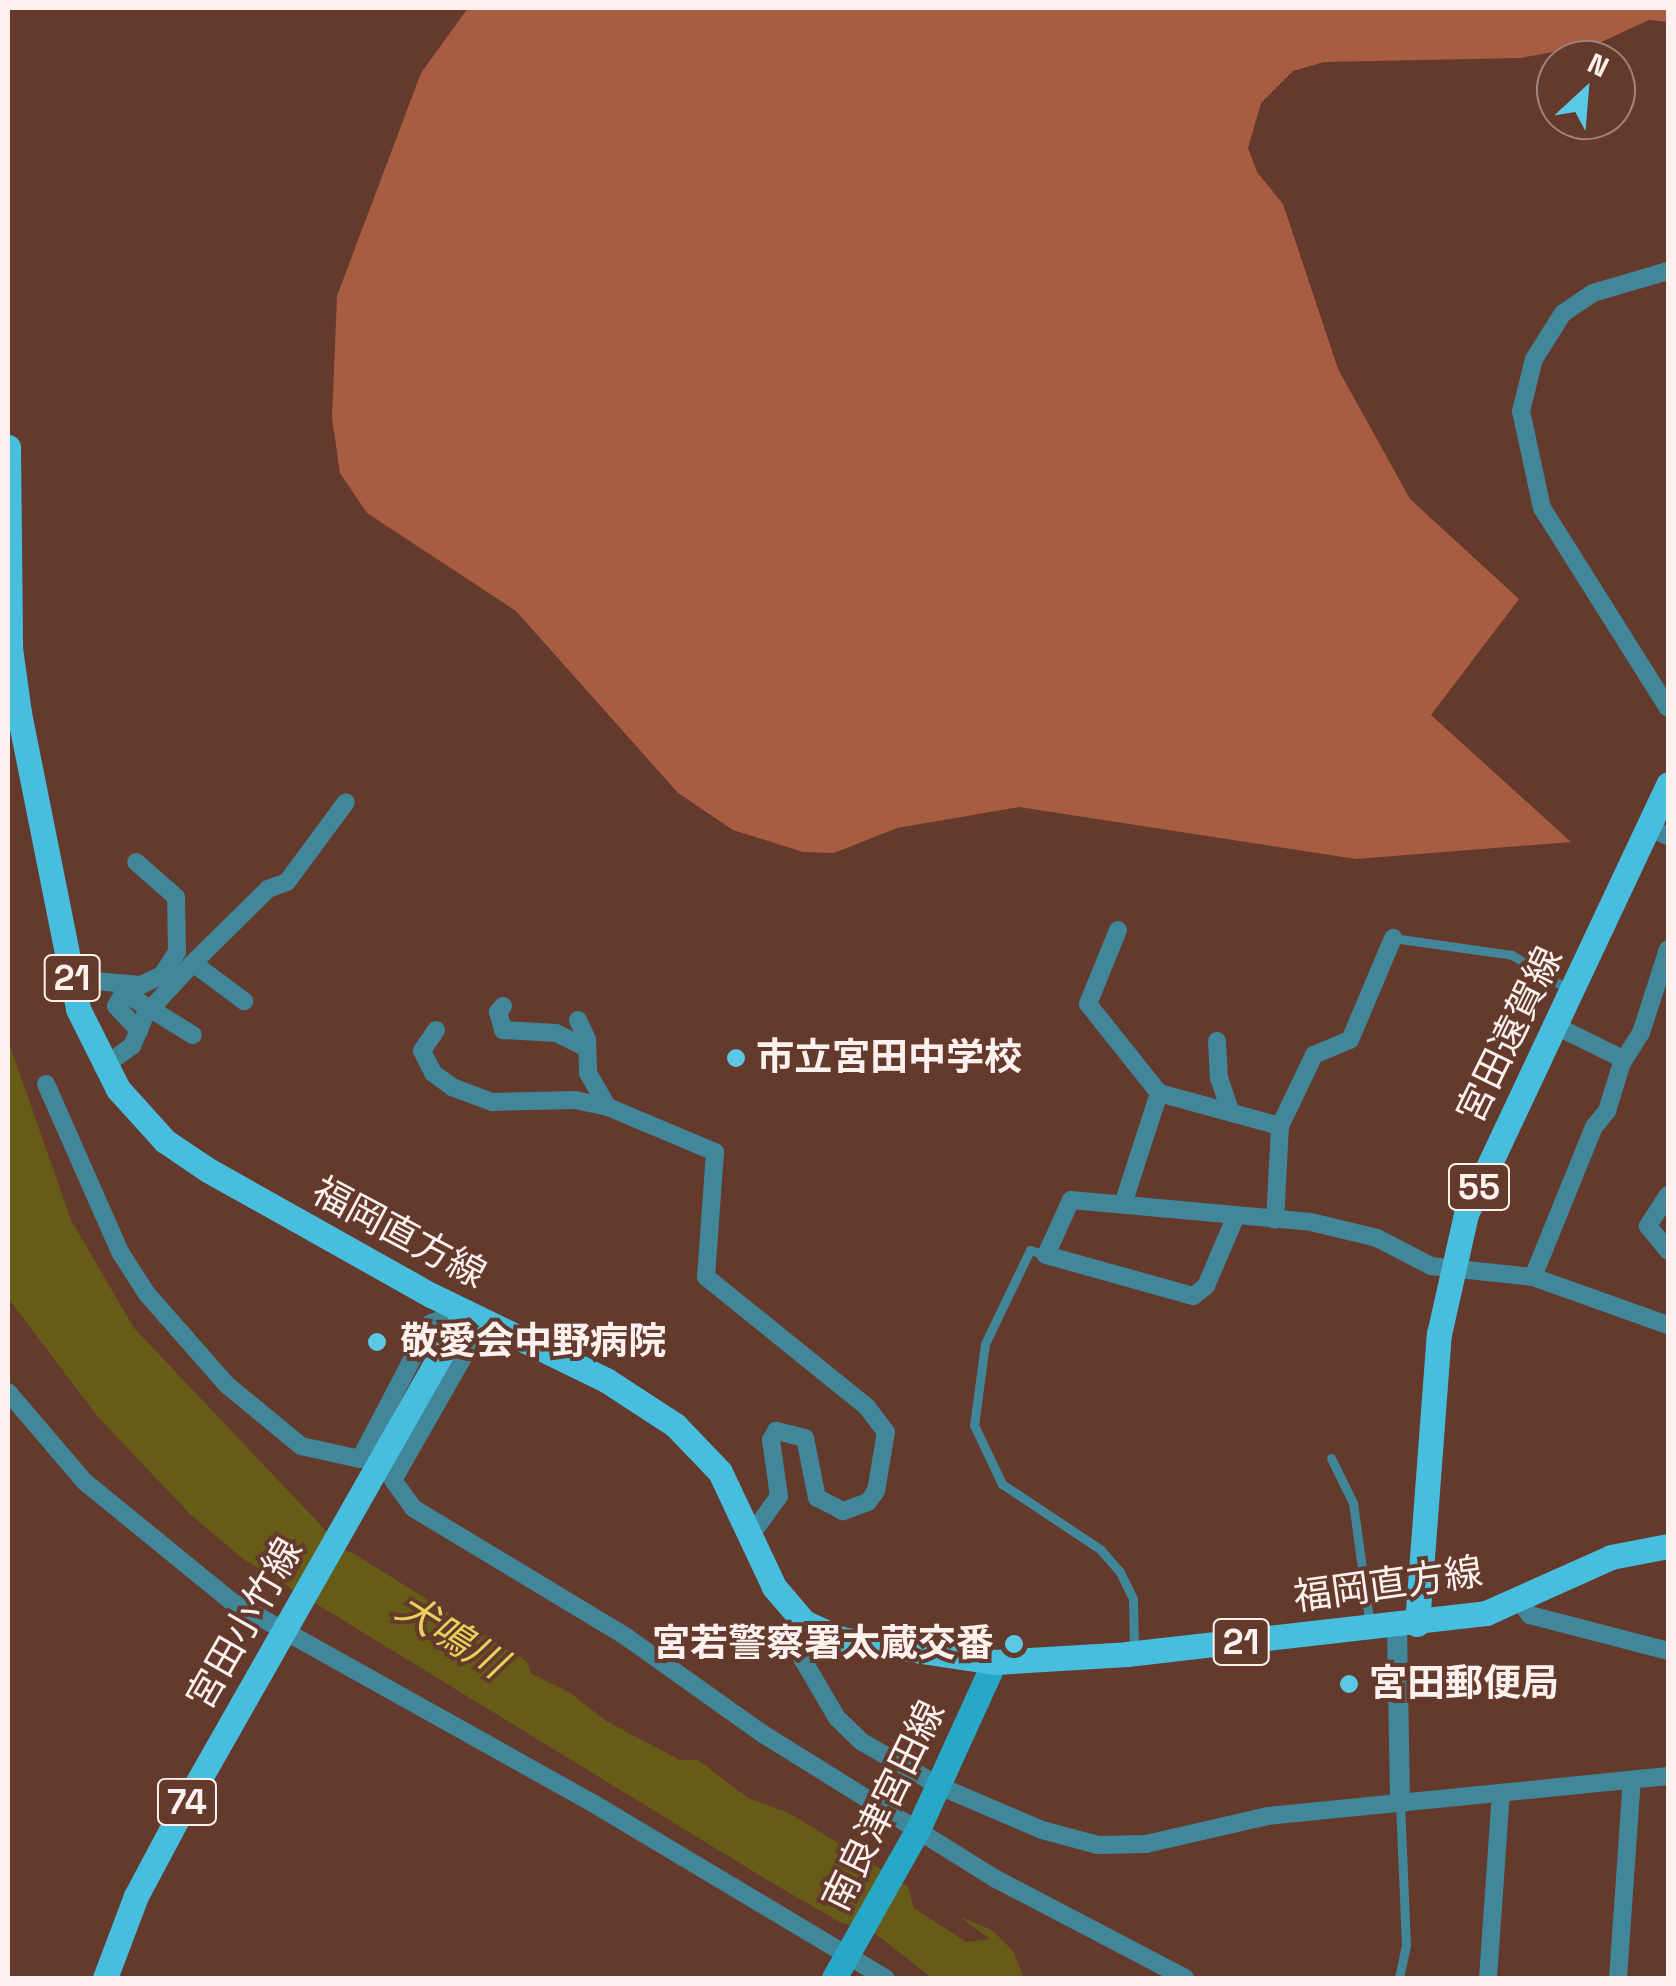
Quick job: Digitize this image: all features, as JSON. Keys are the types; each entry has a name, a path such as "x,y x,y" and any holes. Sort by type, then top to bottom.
{"main road":[{"name":"福岡直方線","path":"8,447 10,648 72,980 103,1066 137,1114 194,1160 465,1312 606,1380 675,1425 720,1472 774,1587 804,1622 841,1638 994,1662 1134,1652 1486,1614 1611,1557 1668,1546"},
{"name":"宮田遠賀線","path":"1407,1625 1450,1268 1466,1214 1573,992 1660,832 1668,784"},
{"name":"宮田小竹線","path":"105,1978 136,1896 465,1312"},
{"name":"南良津宮田線","path":"842,1968 918,1830 994,1662"}],"street":[{"path":"1668,271 1593,293 1563,313 1534,358 1521,411 1542,508 1668,708"},
{"path":"103,1066 132,1046 149,1010 193,963 268,889 287,882 346,802"},
{"path":"72,980 125,989 154,981 177,952 176,896 136,862"},
{"path":"1118,930 1088,1004 1158,1094 1280,1126"},
{"path":"1275,1220 1280,1126 1314,1055 1350,1040 1393,938"},
{"path":"1533,1277 1594,1127 1607,1111 1622,1063 1661,997 1668,949"},
{"path":"193,963 244,1001"},
{"path":"125,989 149,1010 193,1035"},
{"path":"125,989 119,1014 139,1031"},
{"path":"503,1006 498,1012 503,1030 556,1033 588,1048"},
{"path":"578,1020 588,1048 588,1074 608,1107"},
{"path":"1556,1026 1622,1063"},
{"path":"436,1030 422,1051 433,1073 452,1087 492,1102 575,1100 608,1107 715,1152 706,1277 867,1407 886,1432 876,1491 868,1502 843,1511 817,1498 805,1438 776,1431 771,1440 779,1496 751,1534"},
{"path":"1217,1041 1219,1078 1231,1112"},
{"path":"46,1084 120,1252 147,1294 228,1386 301,1446 360,1458 431,1324 465,1312 469,1347 393,1480 413,1508 625,1636 763,1734 918,1830 1185,1978"},
{"path":"1123,1204 1158,1094"},
{"path":"1668,1195 1648,1226 1668,1251"},
{"path":"1235,1218 1206,1286 1193,1296 1046,1255 1072,1200 1275,1220 1377,1238 1431,1266 1533,1277 1668,1325"},
{"path":"8,1392 85,1482 144,1534 283,1634 591,1802 842,1968 884,1978"},
{"path":"1519,1600 1530,1615 1668,1650"},
{"path":"804,1622 803,1660 836,1718 862,1742 939,1786 1042,1830 1098,1845 1146,1844 1268,1816 1668,1776"},
{"path":"1400,1802 1407,1625"},
{"path":"1618,1978 1632,1780"},
{"path":"1488,1978 1502,1793"}],"lane":[{"path":"1393,938 1512,955 1573,992"},
{"path":"1046,1255 1030,1250 985,1344 974,1425 1002,1484 1100,1549 1120,1572 1133,1599 1134,1652"},
{"path":"1331,1458 1354,1502 1370,1628"},
{"path":"1399,1978 1406,1945 1400,1802"}],"shaded area":[{"path":"468,8 1668,8 1668,22 1649,20 1606,40 1536,40 1536,55 1520,58 1324,62 1293,71 1261,103 1248,148 1257,172 1283,204 1338,369 1410,499 1519,599 1431,715 1571,842 1356,859 1019,807 897,828 834,853 803,852 733,830 678,793 516,611 367,513 340,473 332,418 337,296 421,73"}],"water":[{"path":"8,1040 71,1220 134,1328 403,1612 569,1692 606,1721 680,1760 698,1760 748,1798 789,1813 908,1887 914,1908 966,1942 990,1939 960,1917 992,1930 1013,1951 1024,1978 932,1978 877,1935 840,1922 769,1881 243,1559 190,1514 98,1417 8,1298"}],"waterway":[{"name":"犬鳴川","path":"344,1568 512,1672"}],"place":[{"name":"市立宮田中学校","path":"736,1058"},
{"name":"敬愛会中野病院","path":"377,1342"},
{"name":"宮若警察署太蔵交番","path":"1014,1644"},
{"name":"宮田郵便局","path":"1349,1684"}]}
